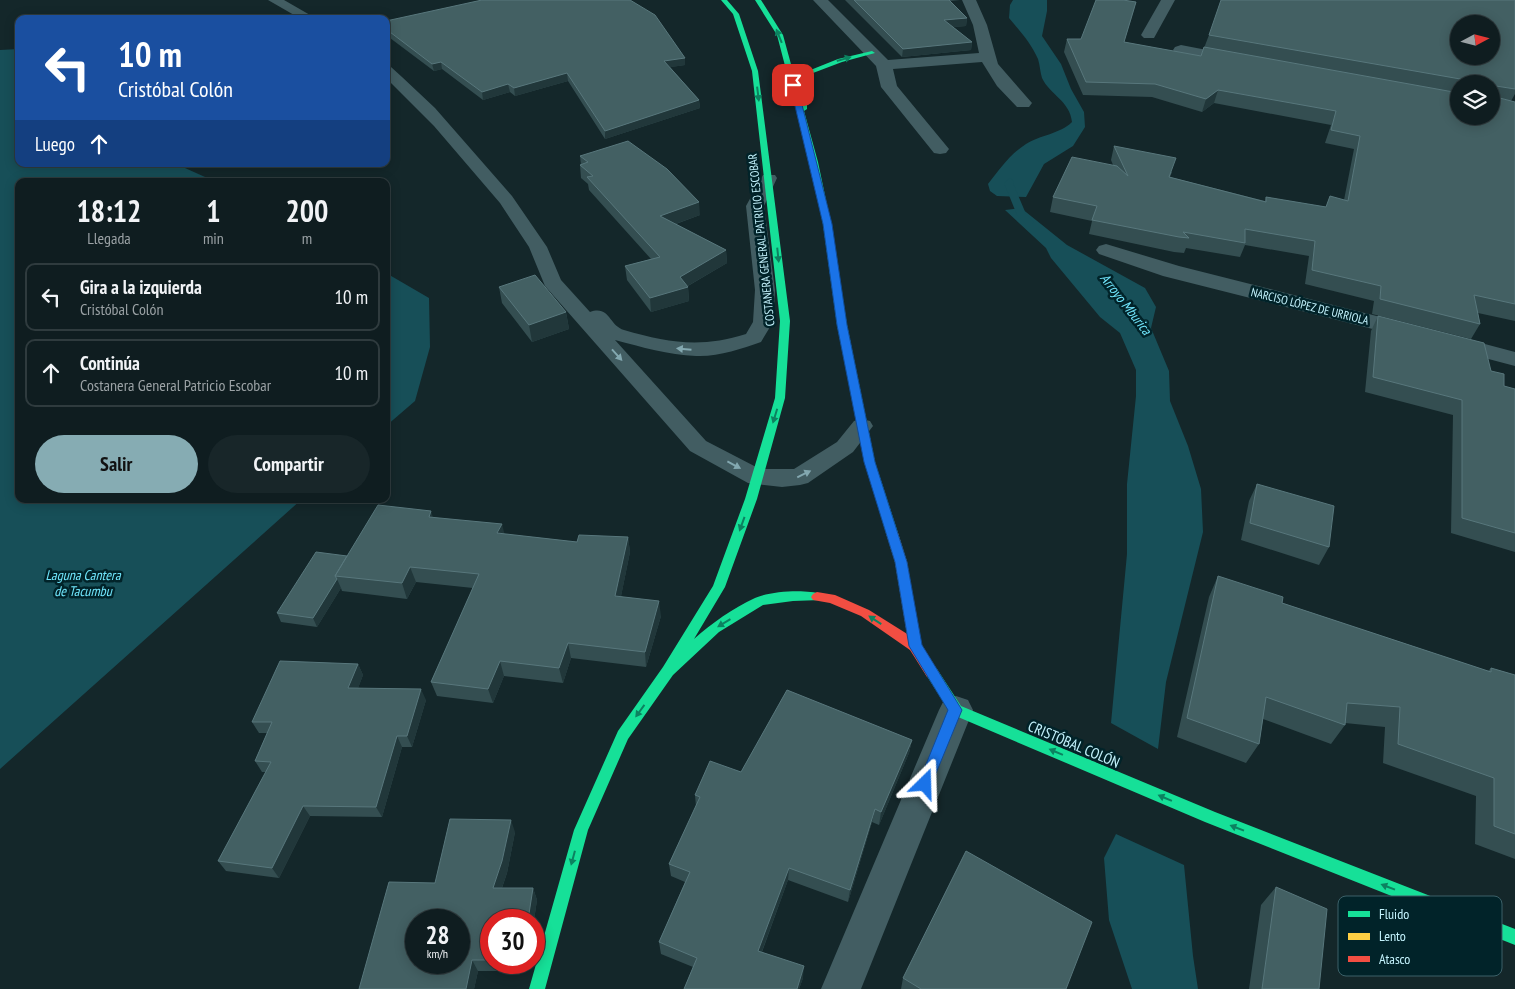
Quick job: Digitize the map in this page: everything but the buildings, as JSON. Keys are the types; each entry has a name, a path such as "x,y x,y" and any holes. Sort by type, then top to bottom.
{"main road":[{"name":"COSTANERA GENERAL PATRICIO ESCOBAR","path":"668,671 719,587 751,499 780,398 785,321 755,71 736,14 724,0"},
{"path":"758,0 780,35 802,118 827,224 842,325 862,426 870,462 901,562 915,646 956,710"},
{"path":"802,118 804,87 810,72 849,57 872,54"},
{"path":"537,989 581,830 623,735 668,671 715,628 760,601 793,596 830,598 865,613 915,646"},
{"name":"CRISTÓBAL COLÓN","path":"956,710 1210,817 1411,896"},
{"name":"CRISTÓBAL COLÓN","path":"1502,932 1515,937"}],"street":[{"path":"820,0 884,65 889,86 940,150"},
{"path":"969,0 980,25 990,64 1023,104"},
{"path":"1149,35 1168,0"},
{"path":"1181,50 1258,64"},
{"path":"884,65 988,57"},
{"name":"NARCISO LÓPEZ DE URRIOLA","path":"1106,250 1170,271 1515,359"},
{"path":"841,989 956,710"}],"lane":[{"path":"274,0 303,15"},
{"path":"390,74 429,110 517,211 546,262 552,282 698,446 756,477 782,479 800,477 845,447 862,426"},
{"path":"546,262 614,334 668,347 698,350 732,345 754,338 763,322 766,290 756,206 769,178"}],"water":[{"path":"1013,0 1047,0 1047,11 1042,36 1061,64 1071,89 1084,112 1085,127 1073,146 1044,164 1026,197 997,196 990,191 988,184 1005,162 1020,148 1062,129 1072,122 1064,103 1042,78 1038,59 1032,48 1009,18 1010,5"},
{"name":"Laguna Cantera de Tacumbu","path":"15,49 15,167 183,167 207,178 15,178 15,503 298,503 0,769 0,50"},
{"path":"1021,208 1067,245 1145,288 1156,307 1151,328 1169,371 1170,401 1188,446 1201,489 1203,532 1166,682 1158,749 1111,723 1127,554 1127,484 1136,396 1136,370 1120,333 1100,317 1051,258 1046,248 1005,210"},
{"path":"390,275 429,298 430,347 415,401 390,423"},
{"path":"1116,834 1184,865 1198,989 1132,989 1109,920 1104,858"}],"waterway":[{"name":"Arroyo Mburica","path":"1010,181 1008,183 1022,215 1029,222"}],"traffic: fast":[{"path":"668,671 719,587 751,499 780,398 785,321 755,71 736,14 724,0"},
{"path":"758,0 780,35 814,162 827,224 842,325 870,462 892,533"},
{"path":"803,109 804,87 810,72 840,60 872,53"},
{"path":"537,989 581,830 623,735 668,671 715,628 760,601 793,596 817,597"},
{"path":"932,673 956,710 1210,817 1411,896"},
{"path":"1502,932 1515,937"}],"traffic: slow":[{"path":"892,533 901,562 915,646"}],"traffic: jam":[{"path":"817,597 831,598 865,613 915,646 932,673"}],"route":[{"path":"793,85 814,162 827,224 842,325 870,462 901,562 915,646 956,710 925,784"}]}
